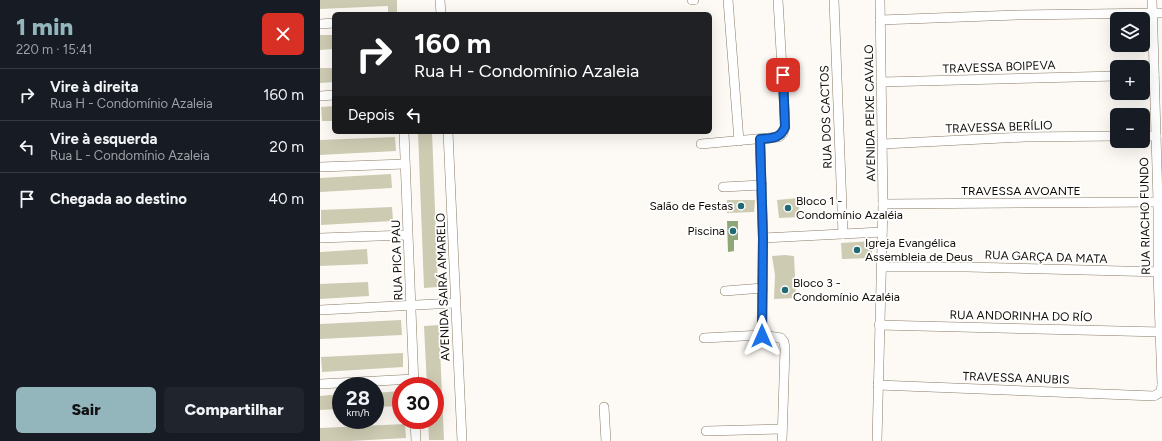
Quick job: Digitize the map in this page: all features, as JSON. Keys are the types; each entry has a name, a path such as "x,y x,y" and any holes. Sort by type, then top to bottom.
{"street":[{"path":"440,0 441,12"},
{"path":"728,0 739,141"},
{"path":"701,144 779,137 783,133 785,120 778,0"},
{"name":"RUA DOS CACTOS","path":"834,0 843,234"},
{"name":"AVENIDA PEIXE CAVALO","path":"877,441 883,204 880,0"},
{"name":"RUA RIACHO FUNDO","path":"1152,0 1162,385 1161,392 1154,396"},
{"path":"880,20 1017,15 1162,13"},
{"path":"320,24 332,23"},
{"name":"TRAVESSA BOIPEVA","path":"881,82 1110,76"},
{"path":"320,96 332,95"},
{"name":"RUA PICA PAU","path":"404,134 414,377"},
{"name":"AVENIDA SAIRÁ AMARELO","path":"448,134 462,441"},
{"name":"TRAVESSA BERÍLIO","path":"883,144 1025,137 1110,136"},
{"path":"1150,136 1156,136"},
{"path":"760,139 763,238 762,336"},
{"path":"320,167 405,164"},
{"path":"723,187 762,185"},
{"name":"TRAVESSA AVOANTE","path":"883,204 1158,202"},
{"path":"763,238 882,232"},
{"path":"320,238 407,235"},
{"name":"RUA GARÇA DA MATA","path":"882,267 967,267 1160,272"},
{"path":"725,291 763,288"},
{"path":"320,310 455,303"},
{"name":"RUA ANDORINHA DO RÍO","path":"879,325 1161,332"},
{"path":"704,338 762,336 781,338 784,342 785,349 782,441"},
{"path":"320,384 392,382"},
{"name":"TRAVESSA ANUBIS","path":"878,385 1154,396"},
{"path":"604,407 606,441"},
{"path":"415,429 416,441"},
{"path":"706,431 782,429"}],"shaded area":[{"name":"Piscina","path":"727,221 738,221 738,240 734,240 734,251 728,252"}],"building":[{"path":"320,0 397,0 397,12 388,12 388,6 320,9"},
{"path":"320,35 332,35 332,49 320,50"},
{"path":"320,68 332,68 332,82 320,83"},
{"path":"332,106 332,121 322,121 321,107"},
{"path":"418,134 432,134 438,287 424,288"},
{"path":"395,137 396,151 320,155 320,140"},
{"path":"391,174 392,188 320,192 320,178"},
{"name":"Bloco 1 - Condomínio Azaléia","path":"798,198 800,217 779,218 777,200"},
{"name":"Salão de Festas","path":"727,200 755,200 754,212 727,213"},
{"path":"392,207 393,221 321,225 321,210"},
{"name":"Igreja Evangélica Assembleia de Deus","path":"872,241 872,258 842,259 841,243"},
{"path":"367,249 368,264 320,266 320,252"},
{"path":"772,256 794,256 796,298 774,299 775,275"},
{"path":"368,282 369,296 320,299 320,284"},
{"path":"401,320 402,335 320,339 320,324"},
{"path":"439,325 441,377 427,377 424,326"},
{"path":"403,353 403,367 322,372 321,357"},
{"path":"384,392 392,392 392,406 384,407"},
{"path":"332,395 332,409 320,410 320,396"},
{"path":"384,425 392,425 392,429 405,429 406,438 320,441 320,428 384,429"},
{"path":"428,429 444,429 444,440 429,440"}],"place":[{"name":"Salão de Festas","path":"741,206"},
{"name":"Bloco 1 - Condomínio Azaléia","path":"788,208"},
{"name":"Piscina","path":"733,231"},
{"name":"Igreja Evangélica Assembleia de Deus","path":"857,250"},
{"name":"Bloco 3 - Condomínio Azaléia","path":"785,290"}],"route":[{"path":"762,336 763,238 760,139 779,137 783,133 785,127 783,75"}]}
